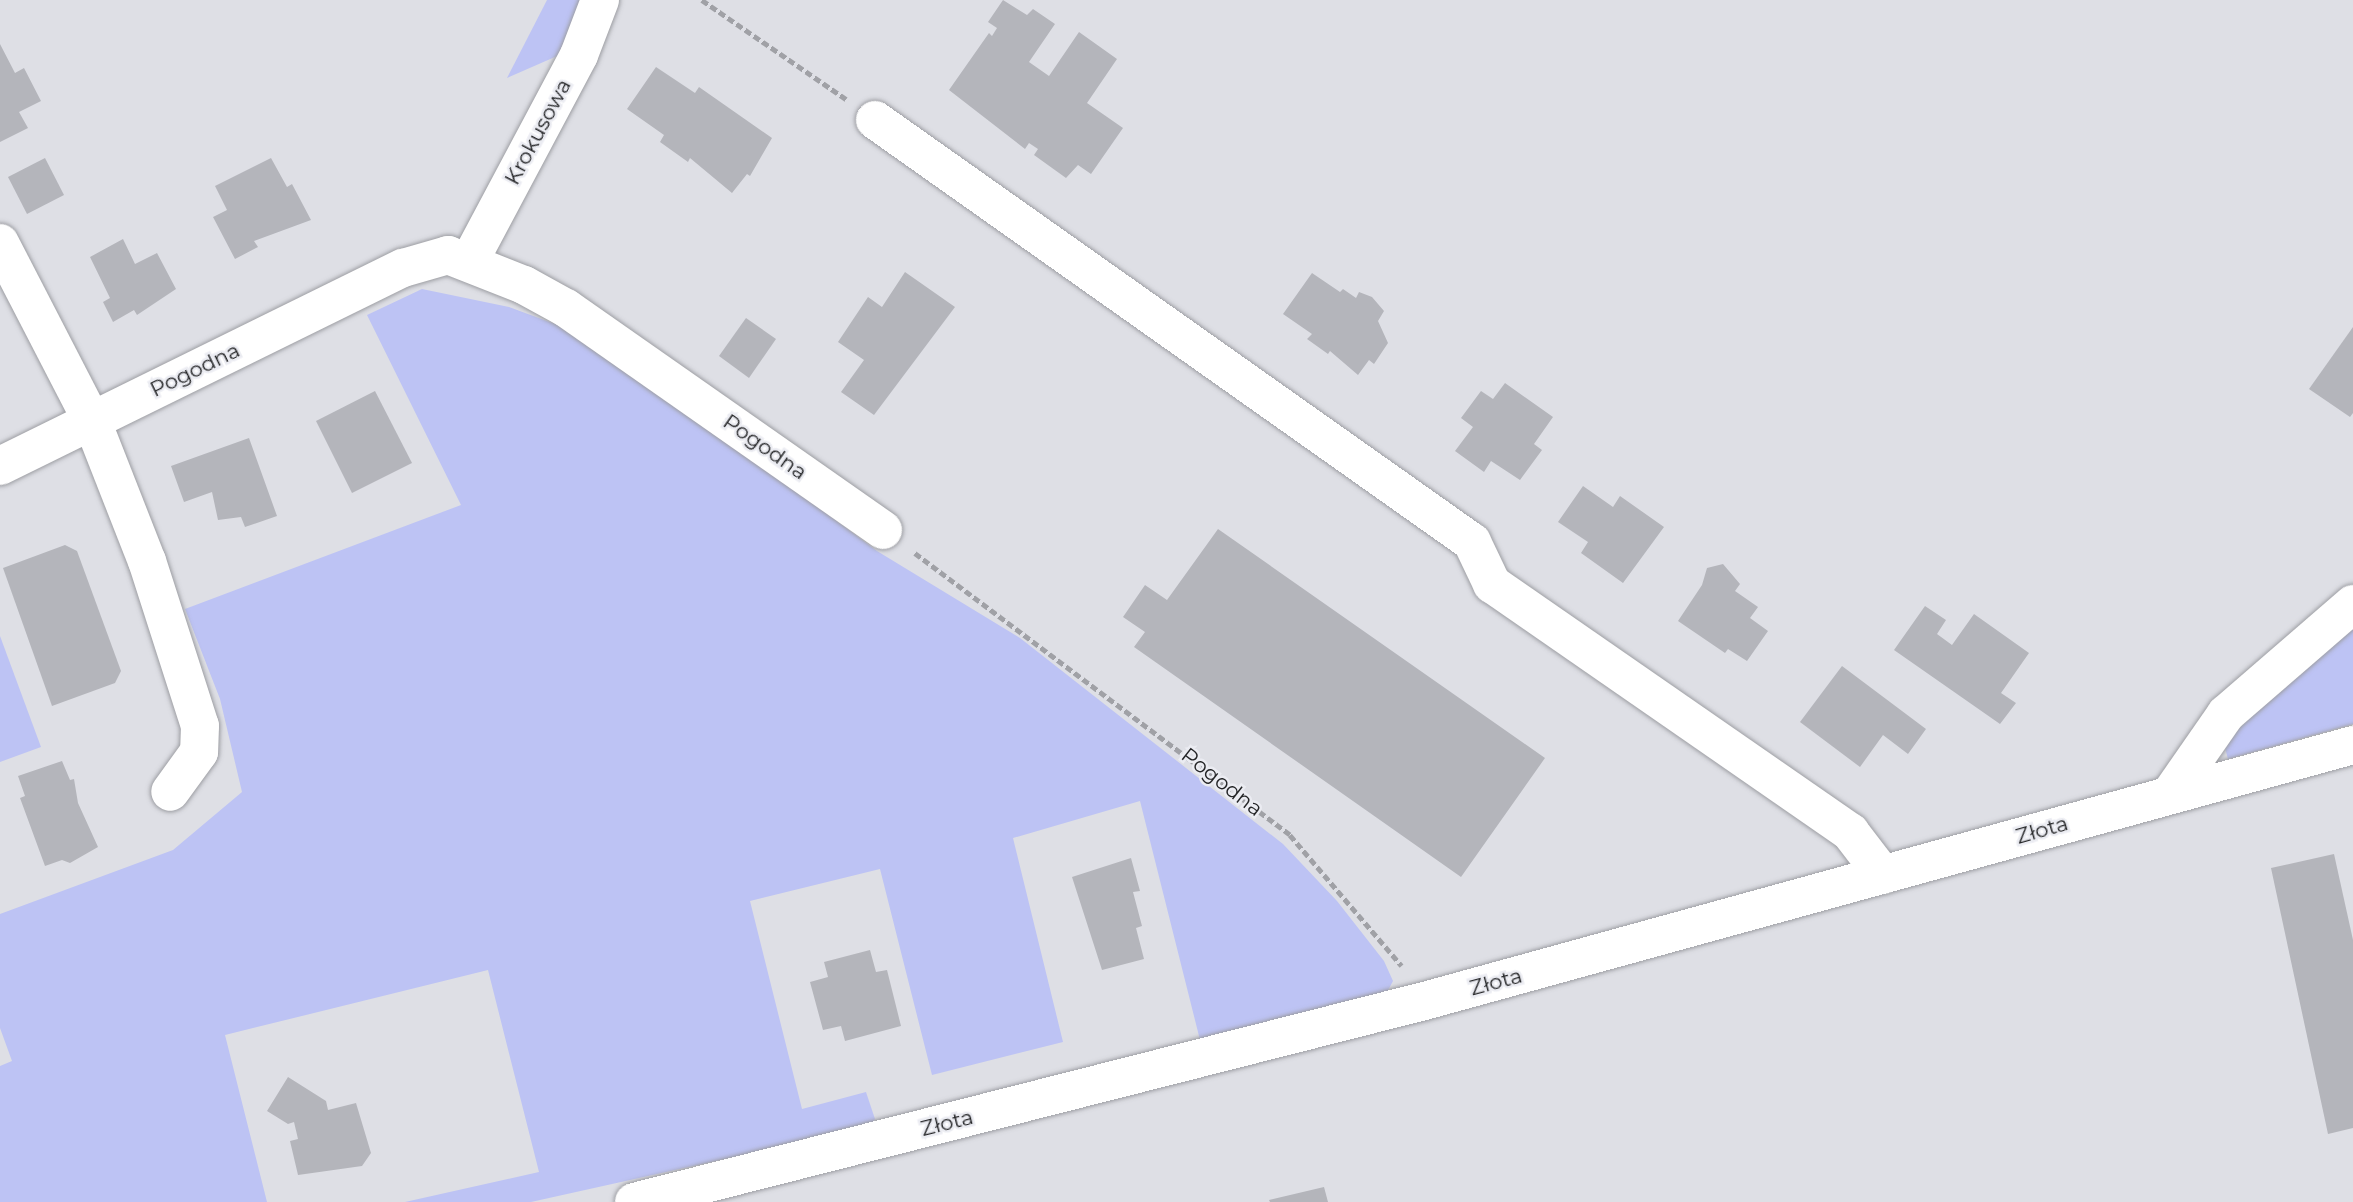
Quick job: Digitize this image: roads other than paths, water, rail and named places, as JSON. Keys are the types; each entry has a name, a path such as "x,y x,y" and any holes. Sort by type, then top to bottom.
{"street":[{"name":"Krokusowa","path":"470,262 579,55 600,0"},
{"path":"875,120 1472,542 1492,584 1850,832 1883,876"},
{"path":"0,243 92,421 147,561 200,726 199,752 170,792"},
{"name":"Pogodna","path":"0,466 402,268 448,256 470,262 566,308 883,530"},
{"path":"2171,793 2226,714 2353,604"},
{"name":"Złota","path":"634,1202 1428,1000 2353,745"}]}
